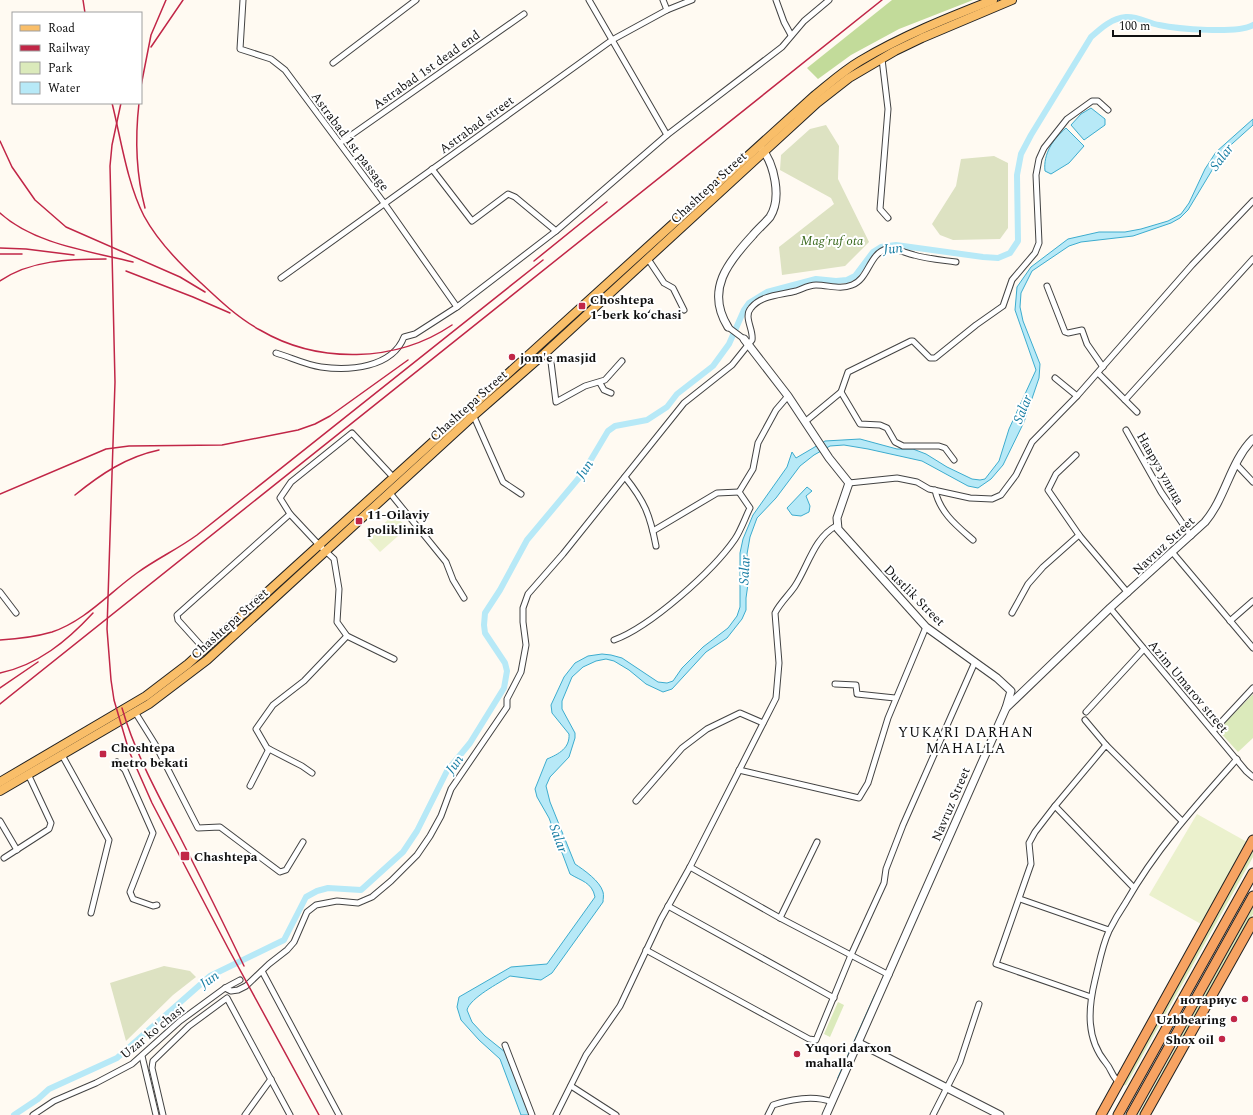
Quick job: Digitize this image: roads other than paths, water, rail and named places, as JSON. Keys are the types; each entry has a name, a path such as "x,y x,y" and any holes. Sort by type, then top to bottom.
{"highway":[{"path":"1101,1115 1253,840"},
{"path":"1118,1115 1253,872"},
{"path":"1131,1115 1253,896"},
{"path":"1145,1115 1253,922"},
{"path":"1167,1049 1187,1040"},
{"path":"1114,1092 1134,1086"}],"main road":[{"name":"Chashtepa Street","path":"762,149 814,96 859,62 919,30 993,0"},
{"name":"Chashtepa Street","path":"0,782 146,696 205,650 393,477 762,149 849,78 922,38 1012,0"},
{"name":"Chashtepa Street","path":"0,791 135,712 173,687 208,660 472,417 544,354 648,259 718,189"}],"street":[{"name":"Astrabad 1st passage","path":"243,0 240,49 271,59 285,70 384,203 457,307"},
{"path":"333,63 416,0"},
{"path":"589,0 667,135"},
{"path":"664,0 668,10"},
{"name":"Astrabad street","path":"281,278 612,40 668,10 692,0"},
{"path":"776,0 784,22 791,35"},
{"path":"276,353 320,367 369,366 380,362 400,347 404,337 415,334 457,307 556,231 667,135 782,47 791,35 830,0"},
{"name":"Astrabad 1st dead end","path":"340,143 524,14"},
{"path":"882,59 888,109 880,209 888,218"},
{"path":"806,421 841,392 848,372 911,340 930,358 936,358 976,325 1003,306 1012,280 1035,253 1039,243 1036,176 1039,159 1044,148 1067,119 1092,101 1098,101 1108,110"},
{"path":"762,149 774,171 777,193 775,206 770,217 737,252 721,277 719,302 723,318 728,327 746,341 788,396 806,421 829,458 849,484"},
{"path":"432,170 472,221 508,194 556,231"},
{"path":"849,484 896,478 917,482 935,490 982,499 992,499 1001,495 1016,475 1032,442 1077,396 1192,265 1253,200"},
{"path":"290,1115 227,998 226,989 238,990 246,986 294,942 304,917 312,908 329,902 358,903 372,897 386,886 417,855 441,816 451,789 506,707 507,699 521,672 526,645 523,615 524,602 528,594 563,554 684,403 732,365 746,341 753,336 748,314 750,308 773,296 816,285 837,287 854,285 860,280 877,254 881,251 895,249 913,255 956,262"},
{"path":"648,259 664,283 673,288 684,310"},
{"path":"1125,400 1253,259"},
{"path":"1046,286 1065,332 1068,333 1082,330 1087,344 1103,367"},
{"path":"544,354 551,362 556,402 585,386 600,383 605,380 622,361"},
{"path":"1098,373 1137,412"},
{"path":"1055,378 1077,396"},
{"path":"600,383 604,390 611,393"},
{"path":"841,392 860,424 880,425 886,428 893,441 903,446 939,446 945,448 954,460"},
{"path":"739,492 753,469 758,443 776,410 788,396"},
{"path":"472,417 478,425 503,482 521,494"},
{"name":"Навруз улица","path":"1126,430 1161,492 1191,536"},
{"path":"393,477 352,433 291,482 280,498 290,514 318,545 327,551 334,559 339,589 336,622 347,636 394,659"},
{"name":"Navruz Street","path":"826,1115 859,1044 1006,708 1110,608 1173,553 1205,522 1217,506 1236,464 1253,439"},
{"path":"1076,455 1056,474 1048,490 1079,534 1128,593"},
{"path":"1236,464 1253,482"},
{"path":"625,477 641,500 651,519 656,546"},
{"path":"556,1115 586,1055 620,1006 668,906 740,770 778,691 779,663 775,613 795,586 815,548 829,530 836,526 837,518 849,484"},
{"path":"935,490 937,502 951,520 973,540"},
{"path":"653,531 717,493 739,492"},
{"path":"614,640 639,628 697,582 714,565 736,538 750,508 739,492"},
{"path":"390,493 446,562 453,580 464,598"},
{"path":"205,650 178,620 177,615 290,514"},
{"name":"Dustlik Street","path":"836,526 840,533 926,628 997,678 1019,697"},
{"path":"1012,613 1028,584 1043,567 1079,534"},
{"path":"1173,553 1253,648"},
{"path":"0,592 16,613"},
{"path":"1230,620 1253,601"},
{"name":"Azim Umarov street","path":"1110,608 1253,777"},
{"path":"740,770 859,798 868,783 896,698 926,628"},
{"path":"312,773 302,766 269,749 256,729 273,705 304,681 347,636"},
{"path":"1086,712 1144,649"},
{"path":"646,950 812,1040 818,1038 851,956 884,883 886,869 903,825 975,662"},
{"path":"835,684 856,685 857,694 896,698"},
{"path":"1213,731 1253,688"},
{"path":"1006,708 1011,691"},
{"path":"135,712 155,744 198,828 220,827 280,872 286,870 303,842"},
{"path":"636,801 682,748 706,730 740,713 763,723"},
{"path":"1085,720 1106,745 1182,821"},
{"path":"1091,997 996,964 1020,899 1030,864 1029,843 1035,832 1055,806 1106,745"},
{"path":"250,786 269,749"},
{"path":"62,755 109,840 91,913"},
{"path":"1119,1082 1114,1078 1110,1068 1096,1048 1089,1022 1091,997 1109,930 1134,888 1182,821 1237,759"},
{"path":"117,762 125,770 153,833 130,892 130,896 133,899 153,906 157,905"},
{"path":"4,858 49,829 51,823 28,774"},
{"path":"1055,806 1134,888"},
{"path":"0,821 17,850"},
{"path":"780,918 817,842"},
{"path":"690,867 780,918 889,975"},
{"path":"1020,899 1109,930"},
{"path":"668,906 834,998"},
{"path":"262,971 339,1115"},
{"name":"Uzar ko'chasi","path":"33,1115 54,1101 96,1083 132,1064 180,1021 240,980"},
{"path":"163,1115 152,1068 153,1061 189,1026 227,998"},
{"path":"933,1115 960,1062 979,1004"},
{"path":"859,1044 948,1087 1000,1115"},
{"path":"505,1045 532,1115"},
{"path":"142,1056 156,1115"},
{"path":"245,1115 271,1080"},
{"path":"571,1086 616,1115"},
{"path":"768,1115 773,1105 786,1101 823,1098 832,1102"}],"water":[{"path":"1091,108 1105,119 1105,125 1084,140 1071,125 1081,114"},
{"name":"Salar","path":"1253,119 1253,125 1223,152 1188,210 1180,218 1171,223 1133,236 1081,242 1069,246 1032,271 1021,293 1020,307 1023,321 1040,364 1039,378 1024,422 1003,465 991,479 978,488 968,486 922,461 844,445 830,446 814,455 800,466 776,498 757,518 750,537 747,554 749,577 746,610 742,619 727,638 706,652 672,689 663,692 646,684 629,670 614,661 606,659 596,661 583,667 572,677 562,701 562,709 575,733 575,738 569,757 550,777 546,786 550,802 575,864 583,869 599,884 603,893 603,902 552,973 541,980 510,976 479,996 469,1005 467,1010 472,1022 485,1036 505,1052 530,1115 521,1115 500,1059 479,1040 461,1020 457,1007 459,997 511,967 547,964 595,897 594,892 589,885 570,874 549,818 537,797 535,789 547,759 563,750 568,743 569,734 552,713 551,705 564,677 575,663 588,656 602,654 622,658 658,682 667,683 673,681 682,668 703,647 728,628 737,616 740,607 740,553 743,539 753,515 787,467 792,452 796,458 825,441 860,439 897,449 913,449 926,454 947,467 972,479 985,479 999,461 1009,429 1036,370 1015,310 1017,287 1031,267 1068,239 1099,232 1125,232 1141,229 1168,221 1181,214 1189,203 1205,169 1216,152"},
{"path":"1066,128 1084,146 1069,163 1051,174 1045,171 1047,153 1053,142"},
{"path":"807,487 812,491 806,496 810,506 809,512 801,516 792,515 787,508"}],"waterway":[{"name":"Jun","path":"14,1115 38,1099 49,1089 117,1058 210,976 284,940 306,897 317,891 328,888 361,890 403,852 417,831 447,771 470,743 504,688 507,671 505,663 485,633 485,613 500,590 527,540 583,473 608,431 615,426 647,420 667,407 677,394 713,366 729,344 744,310 749,303 767,292 816,279 836,281 847,280 855,276 873,252 881,247 896,245 998,258 1010,253 1018,241 1017,175 1021,154 1091,37 1111,21 1126,17 1159,25 1207,30 1245,28 1253,25"},
{"path":"838,1078 875,995"}],"railway":[{"path":"83,0 85,12"},
{"path":"142,81 151,35 166,0"},
{"path":"151,47 183,0"},
{"path":"0,704 882,0"},
{"path":"112,104 133,189 149,225 162,243 185,268 244,320 260,330 283,341 307,349 331,353 357,354 382,352 407,347 430,338 452,325"},
{"path":"121,104 112,145 110,166 115,382 107,629 114,700 129,751 152,803 228,948 319,1115"},
{"path":"139,104 137,156 145,208"},
{"path":"0,141 12,167 35,200 66,227 180,277 205,292"},
{"path":"534,261 607,202"},
{"path":"0,213 14,224 45,239 81,250 133,262"},
{"path":"0,248 26,249 74,255"},
{"path":"0,254 22,254"},
{"path":"0,281 24,269 51,262 78,259 106,259"},
{"path":"0,640 26,638 52,632 86,614 137,573 197,535 543,260"},
{"path":"126,271 230,313"},
{"path":"0,494 106,449 129,446 222,445 298,430 315,424 330,416 408,360"},
{"path":"75,495 114,467 136,457 159,450"},
{"path":"0,673 14,669 39,658 73,633 93,613"},
{"path":"0,688 38,662"},
{"path":"122,708 133,741 147,773 244,966"}],"place":[{"name":"Choshtepa 1-berk koʻchasi","path":"582,306"},
{"name":"jom'e masjid","path":"512,357"},
{"name":"11-Oilaviy poliklinika","path":"359,521"},
{"name":"Choshtepa metro bekati","path":"103,754"},
{"name":"Chashtepa","path":"185,856"},
{"name":"нотариус","path":"1245,999"},
{"name":"Uzbbearing","path":"1234,1019"},
{"name":"Shox oil","path":"1222,1039"},
{"name":"Yuqori darxon mahalla","path":"797,1054"}],"district":[{"name":"YUKARI DARHAN MAHALLA","path":"966,740"}],"park label":[{"name":"Mag'ruf ota","path":"832,240"}]}
